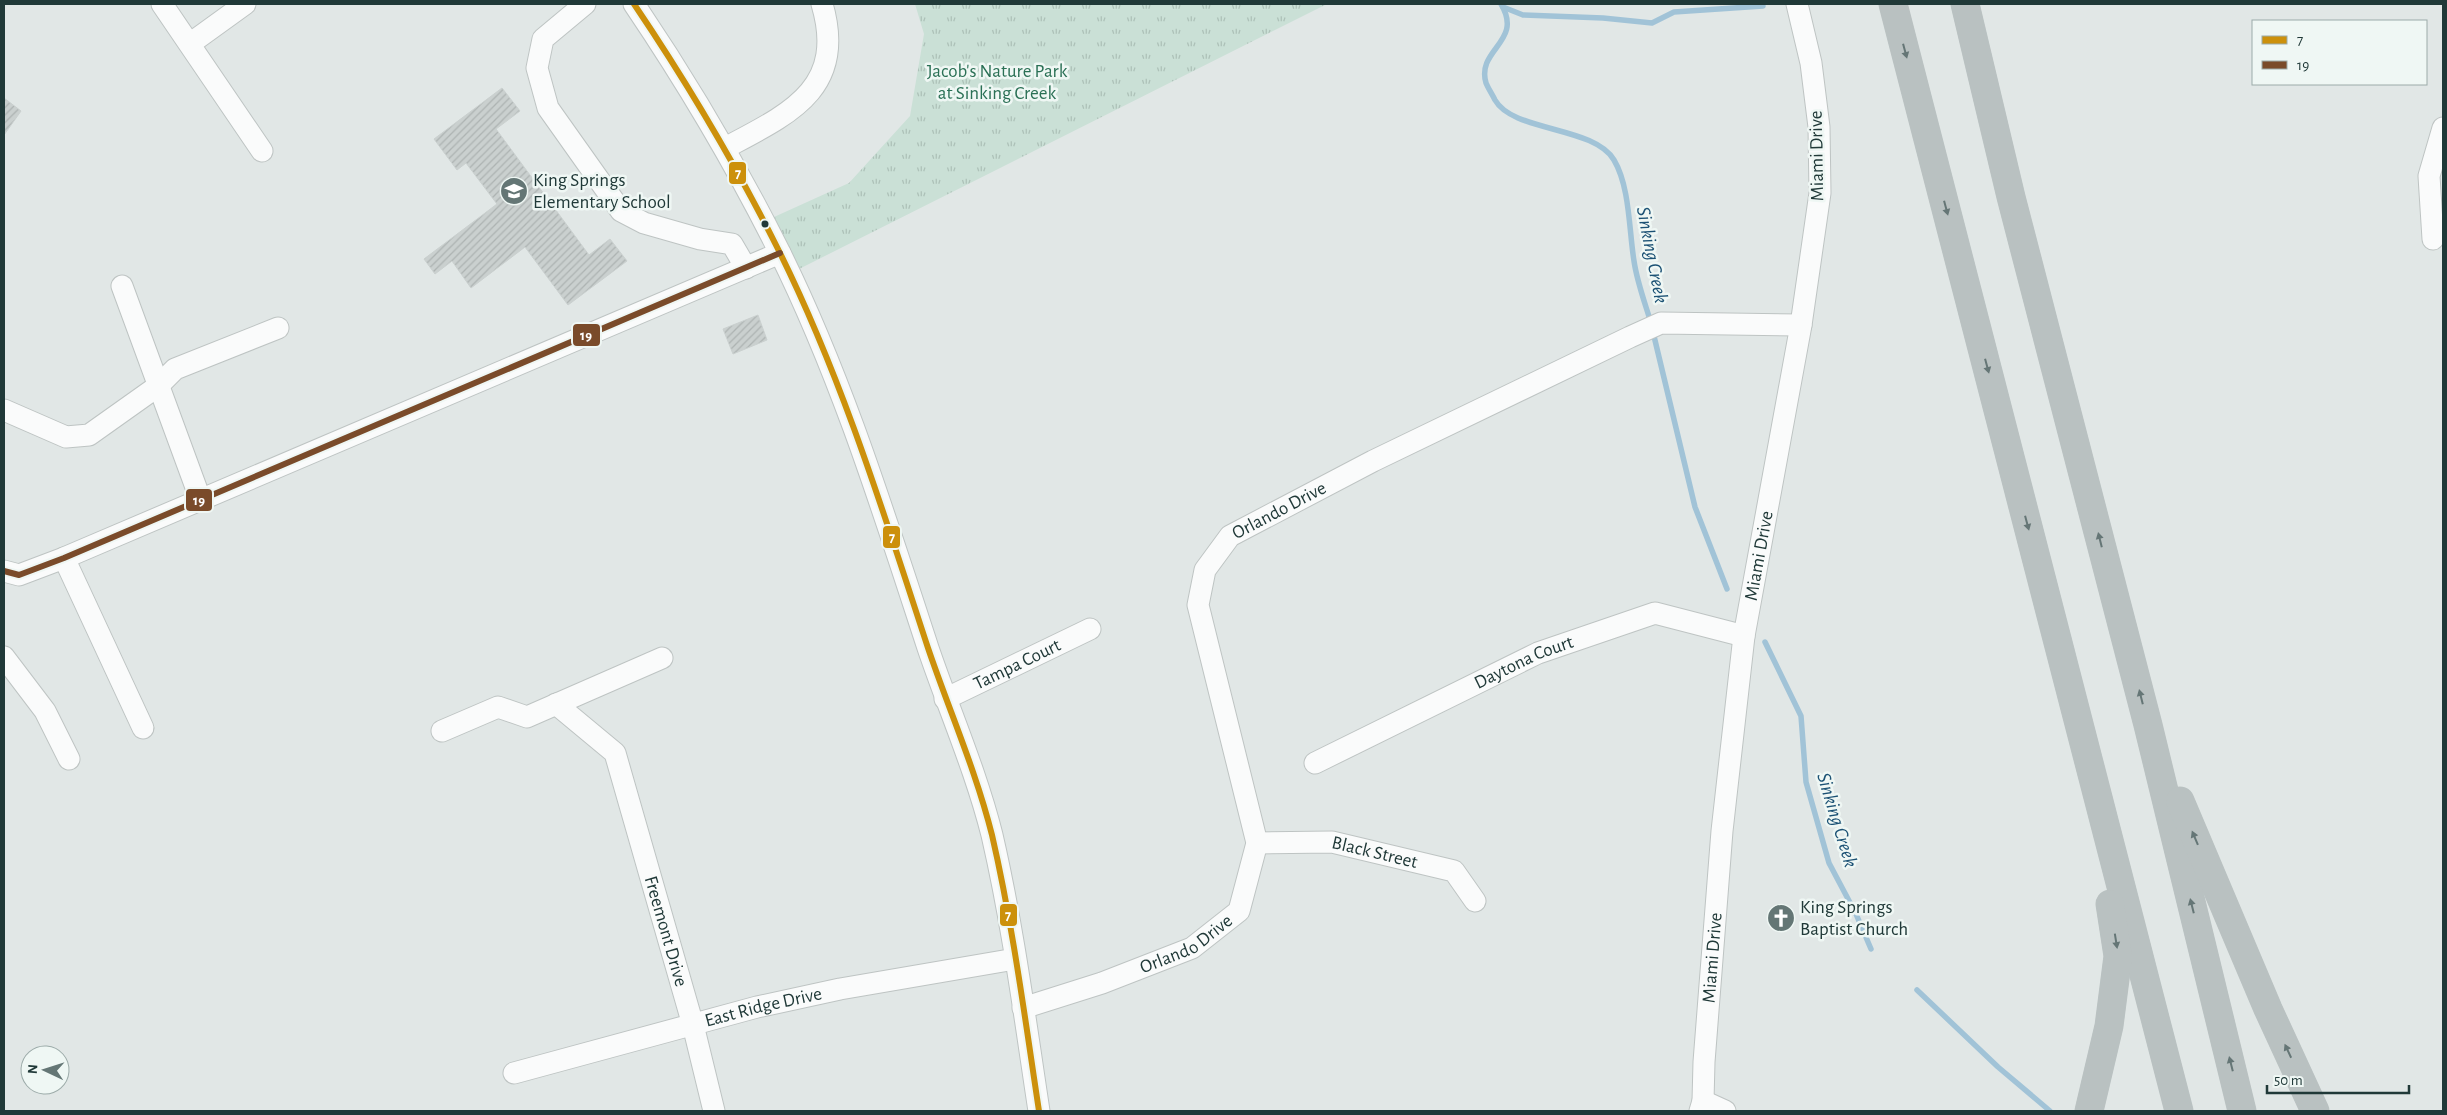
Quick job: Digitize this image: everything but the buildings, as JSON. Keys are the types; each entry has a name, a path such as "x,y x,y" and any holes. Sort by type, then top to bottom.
{"highway":[{"path":"1893,4 2179,1111"},
{"path":"1965,4 2011,197 2148,725 2242,1111"},
{"path":"2148,725 2268,1009 2315,1111"},
{"path":"2088,754 2118,956 2109,1026 2089,1111"}],"street":[{"path":"162,4 191,43 262,151"},
{"path":"191,43 245,4"},
{"path":"585,4 542,39 537,68 548,108 621,211 644,223 700,239 732,244 746,268"},
{"path":"634,4 683,76 725,148 780,253 824,352 868,463 945,699 971,767 990,830 1006,896 1039,1111"},
{"path":"725,148 772,123 798,105 815,86 825,66 830,45 828,22 822,4"},
{"name":"Miami Drive","path":"1702,1106 1722,830 1744,636 1801,325 1820,193 1819,127 1811,63 1797,4"},
{"path":"2433,239 2429,176 2443,128"},
{"path":"4,571 19,575 64,558 780,253"},
{"path":"122,286 201,501"},
{"name":"Orlando Drive","path":"1023,1008 1102,983 1192,948 1239,911 1257,843 1198,605 1205,570 1230,536 1356,470 1661,323 1801,325"},
{"path":"4,410 66,437 89,435 158,386 175,369 278,328"},
{"path":"64,558 143,728"},
{"name":"Daytona Court","path":"1315,762 1538,653 1655,613 1744,636"},
{"name":"Tampa Court","path":"945,699 1090,629"},
{"path":"4,657 45,711 69,759"},
{"path":"442,731 498,707 527,717 662,658"},
{"name":"Freemont Drive","path":"556,704 615,753 693,1026 714,1111"},
{"name":"Black Street","path":"1257,843 1332,842 1454,871 1475,901"},
{"name":"East Ridge Drive","path":"514,1072 693,1026 757,1006 831,991 1016,959"},
{"path":"1702,1106 1725,1111"}],"green space":[{"name":"Jacob's Nature Park at Sinking Creek","path":"915,4 1327,4 799,269 774,217 849,183 910,116 924,34"}],"waterway":[{"name":"Sinking Creek","path":"1501,4 1507,17 1507,28 1504,37 1487,62 1485,71 1486,83 1495,100 1504,110 1518,118 1590,141 1604,149 1614,160 1626,196 1635,269 1651,323"},
{"path":"1503,7 1523,15 1603,18 1652,23 1674,12 1763,6"},
{"name":"Sinking Creek","path":"1653,332 1695,507 1727,589"},
{"name":"Sinking Creek","path":"1765,642 1801,716 1806,782 1829,863 1856,914 1871,949"},
{"name":"Sinking Creek","path":"1917,990 1998,1067 2050,1111"}],"transit line":[{"name":"7","path":"634,4 711,125 763,219 802,299 861,447 928,648 986,811 1012,938 1039,1111"},
{"name":"19","path":"4,571 19,575 64,558 780,253"}],"place":[{"name":"King Springs Elementary School","path":"514,191"},
{"name":"King Springs Baptist Church","path":"1781,918"}]}
